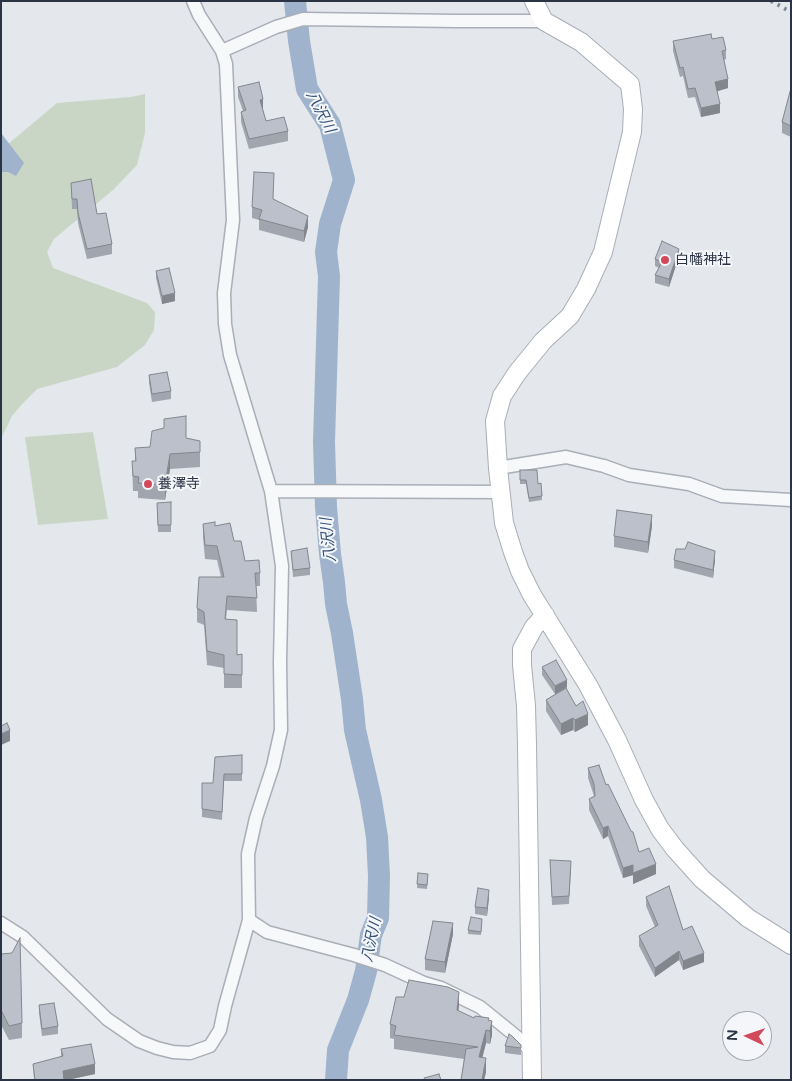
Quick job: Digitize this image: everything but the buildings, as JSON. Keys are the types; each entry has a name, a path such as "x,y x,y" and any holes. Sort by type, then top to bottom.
{"street":[{"path":"1,923 23,937 108,1019 139,1041 157,1048 190,1053 210,1046 220,1030 249,920 248,854 256,818 273,766 281,730 282,566 271,491 230,354 225,324 224,293 233,220 226,64 222,51 199,15 193,1"},
{"path":"534,1 544,21"},
{"path":"222,51 276,27 303,19 544,21 581,42 630,84 633,109 632,132 602,252 586,289 570,316 544,341 517,373 502,396 495,421 504,523 513,552 532,595 592,692 660,829 675,849 713,890 748,918 791,945"},
{"path":"498,468 566,457 604,466 629,475 689,484 722,496 791,500"},
{"path":"271,491 500,492"},
{"path":"532,1080 527,745 522,649 534,627 545,615"},
{"path":"249,920 267,932 354,955 385,965 424,983 441,988 480,1007 518,1036 531,1051"}],"green space":[{"path":"145,94 145,133 137,165 113,190 54,239 47,252 53,268 147,303 155,312 154,330 145,345 117,367 37,389 12,416 1,439 1,150 57,103 131,97"},
{"path":"93,432 108,519 38,525 25,437"}],"water":[{"path":"1,133 24,163 16,176 8,172 1,172"}],"waterway":[{"name":"八沢川","path":"295,1 307,89 330,125 344,180 330,224 326,252 329,276 324,442 326,507 336,604 352,699 355,730 371,800 377,837 379,876 378,918 371,935 366,971 358,1000 338,1050 336,1080"}],"railway":[{"path":"771,1 791,12"}],"place":[{"name":"白幡神社","path":"665,260"},
{"name":"養澤寺","path":"148,484"}]}
